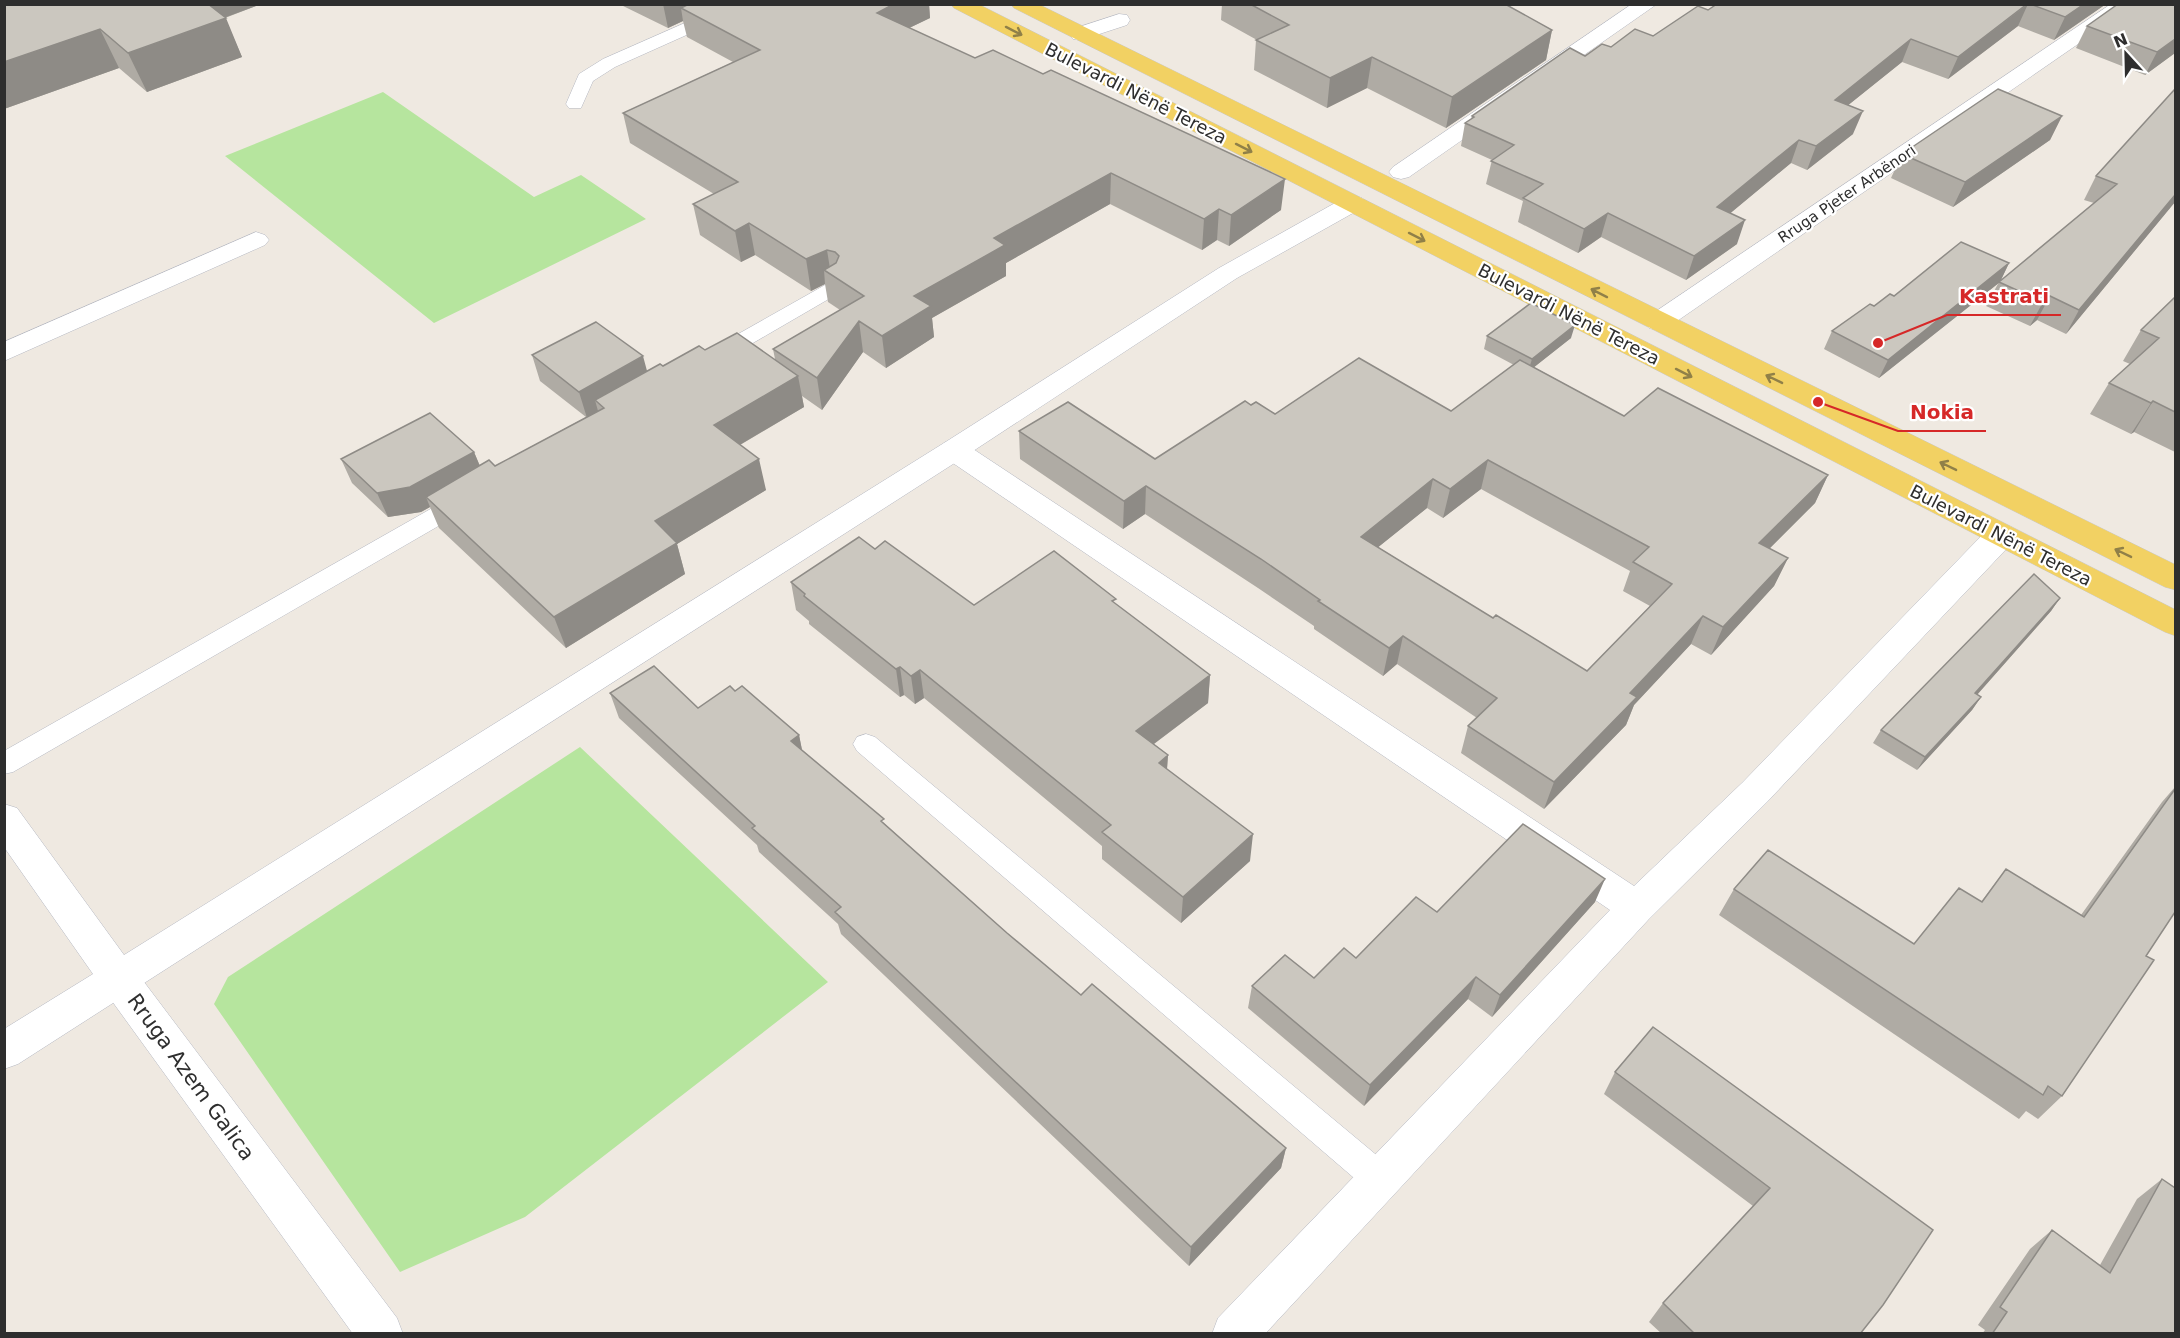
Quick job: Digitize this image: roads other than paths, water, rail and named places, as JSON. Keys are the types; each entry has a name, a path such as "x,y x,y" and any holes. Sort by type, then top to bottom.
{"main road":[{"name":"Bulevardi Nënë Tereza","path":"962,4 2175,624"},
{"name":"Bulevardi Nënë Tereza","path":"1021,4 1392,178 1658,322 2175,579"}],"street":[{"path":"1392,178 1647,4"},
{"name":"Rruga Pjeter Arbënori","path":"1658,322 2126,4"},
{"path":"1082,34 1119,20"},
{"path":"4,1051 954,450 1228,273 1353,203"},
{"path":"4,353 256,240"},
{"path":"954,450 1636,908"},
{"path":"1234,1334 1636,908 1755,792 2001,535"},
{"name":"Rruga Azem Galica","path":"4,818 118,978 381,1334"}],"lane":[{"path":"575,104 585,78 609,63 743,4"},
{"path":"697,366 832,289"},
{"path":"4,764 480,491"},
{"path":"866,744 1380,1179"}],"place":[{"name":"Kastrati","path":"1878,343"},
{"name":"Nokia","path":"1818,402"}]}
